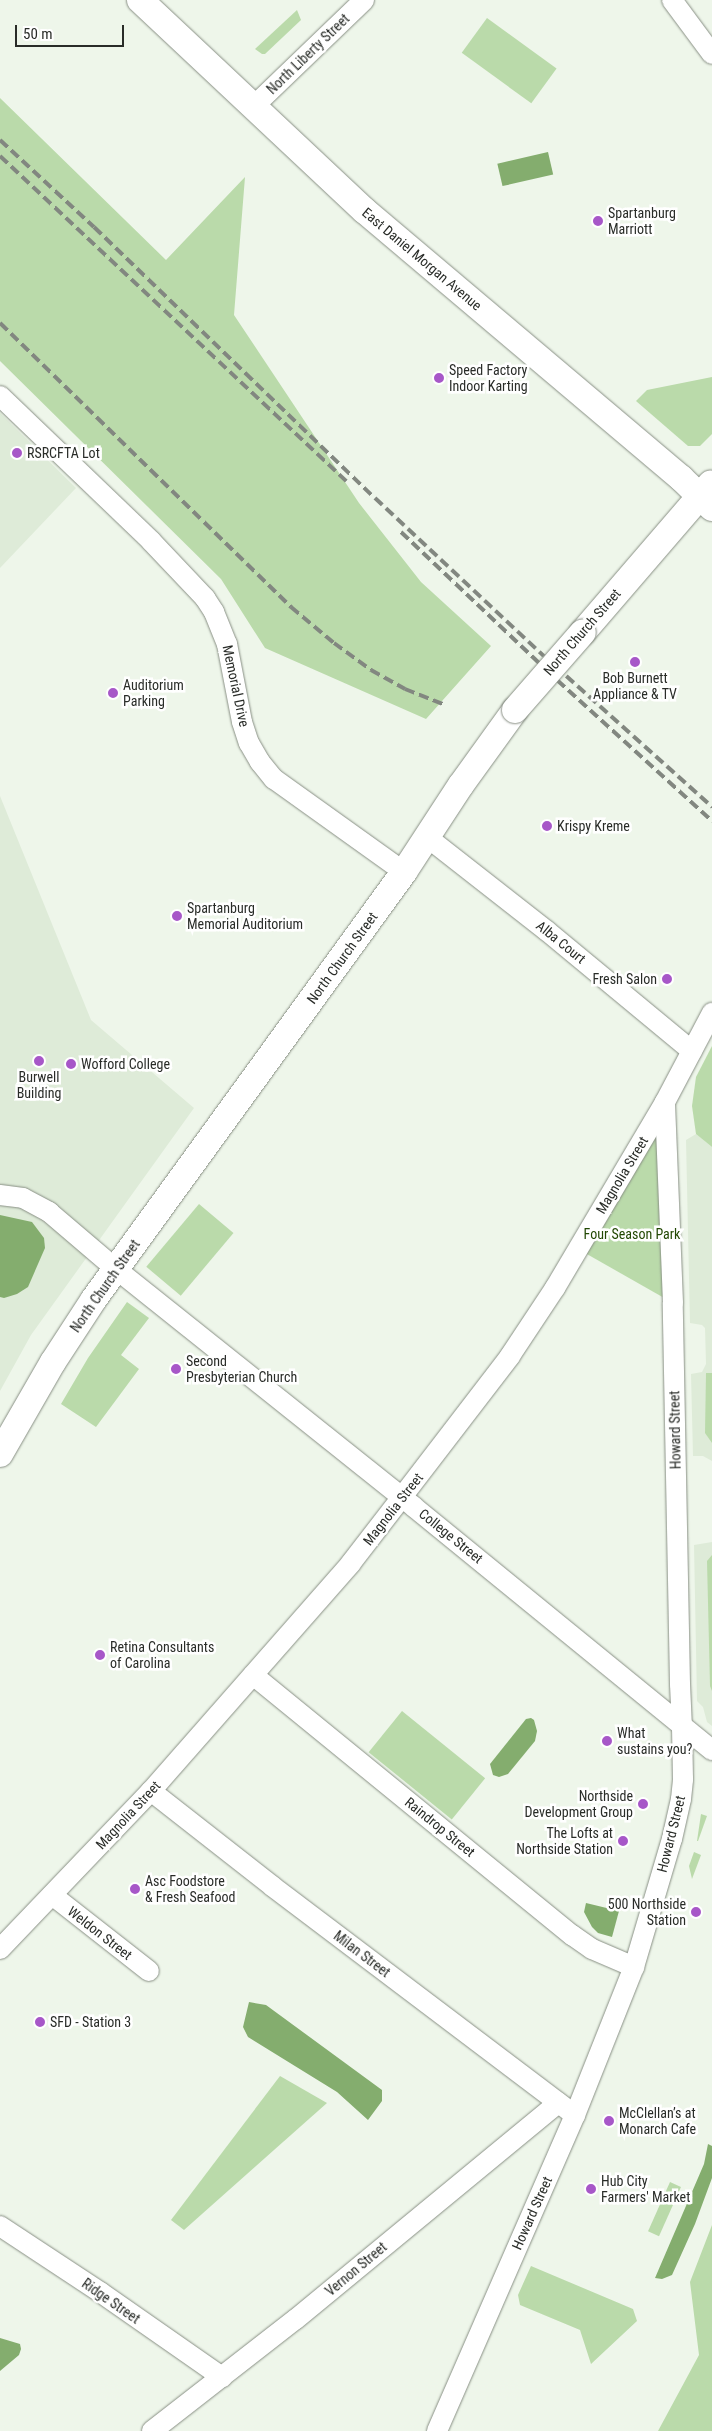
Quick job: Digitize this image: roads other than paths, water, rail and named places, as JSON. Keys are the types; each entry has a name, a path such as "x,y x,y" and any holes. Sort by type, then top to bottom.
{"main road":[{"name":"East Daniel Morgan Avenue","path":"140,0 365,211 708,495"},
{"name":"North Church Street","path":"0,1454 73,1330 404,872 461,785 515,710 582,632 708,495"}],"street":[{"name":"North Liberty Street","path":"253,107 364,0"},
{"path":"672,0 712,54"},
{"name":"Memorial Drive","path":"0,396 151,541 205,598 218,620 227,644 242,722 249,743 260,762 274,779 404,872"},
{"name":"Alba Court","path":"427,837 542,926 692,1051"},
{"name":"Magnolia Street","path":"0,1949 151,1791 351,1563 510,1356 555,1288 665,1102 712,1014"},
{"name":"Howard Street","path":"437,2431 575,2116 634,1967 677,1820 683,1780 673,1314 665,1102"},
{"name":"College Street","path":"0,1195 22,1198 40,1206 637,1688 682,1728 712,1750"},
{"name":"Raindrop Street","path":"253,1676 572,1935 592,1949 634,1967"},
{"name":"Milan Street","path":"151,1791 272,1886 575,2116"},
{"name":"Weldon Street","path":"52,1895 149,1971"},
{"name":"Vernon Street","path":"152,2431 222,2377 558,2103"},
{"name":"Ridge Street","path":"0,2226 100,2292 222,2377"}],"railway":[{"path":"0,140 94,227 375,498 544,656 712,807"},
{"path":"0,156 346,481"},
{"path":"0,323 291,607 334,643 371,670 405,689 445,705"},
{"path":"401,532 557,680 712,821"}],"place":[{"name":"Spartanburg Marriott","path":"598,221"},
{"name":"Speed Factory Indoor Karting","path":"439,378"},
{"name":"RSRCFTA Lot","path":"17,453"},
{"name":"Bob Burnett Appliance & TV","path":"635,662"},
{"name":"Auditorium Parking","path":"113,693"},
{"name":"Krispy Kreme","path":"547,826"},
{"name":"Spartanburg Memorial Auditorium","path":"177,916"},
{"name":"Fresh Salon","path":"667,979"},
{"name":"Burwell Building","path":"39,1061"},
{"name":"Wofford College","path":"71,1064"},
{"name":"Second Presbyterian Church","path":"176,1369"},
{"name":"Retina Consultants of Carolina","path":"100,1655"},
{"name":"What sustains you?","path":"607,1741"},
{"name":"Northside Development Group","path":"643,1804"},
{"name":"The Lofts at Northside Station","path":"623,1841"},
{"name":"Asc Foodstore & Fresh Seafood","path":"135,1889"},
{"name":"500 Northside Station","path":"696,1912"},
{"name":"SFD - Station 3","path":"40,2022"},
{"name":"McClellan’s at Monarch Cafe","path":"609,2121"},
{"name":"Hub City Farmers' Market","path":"591,2189"}],"park label":[{"name":"Four Season Park","path":"632,1234"}]}
